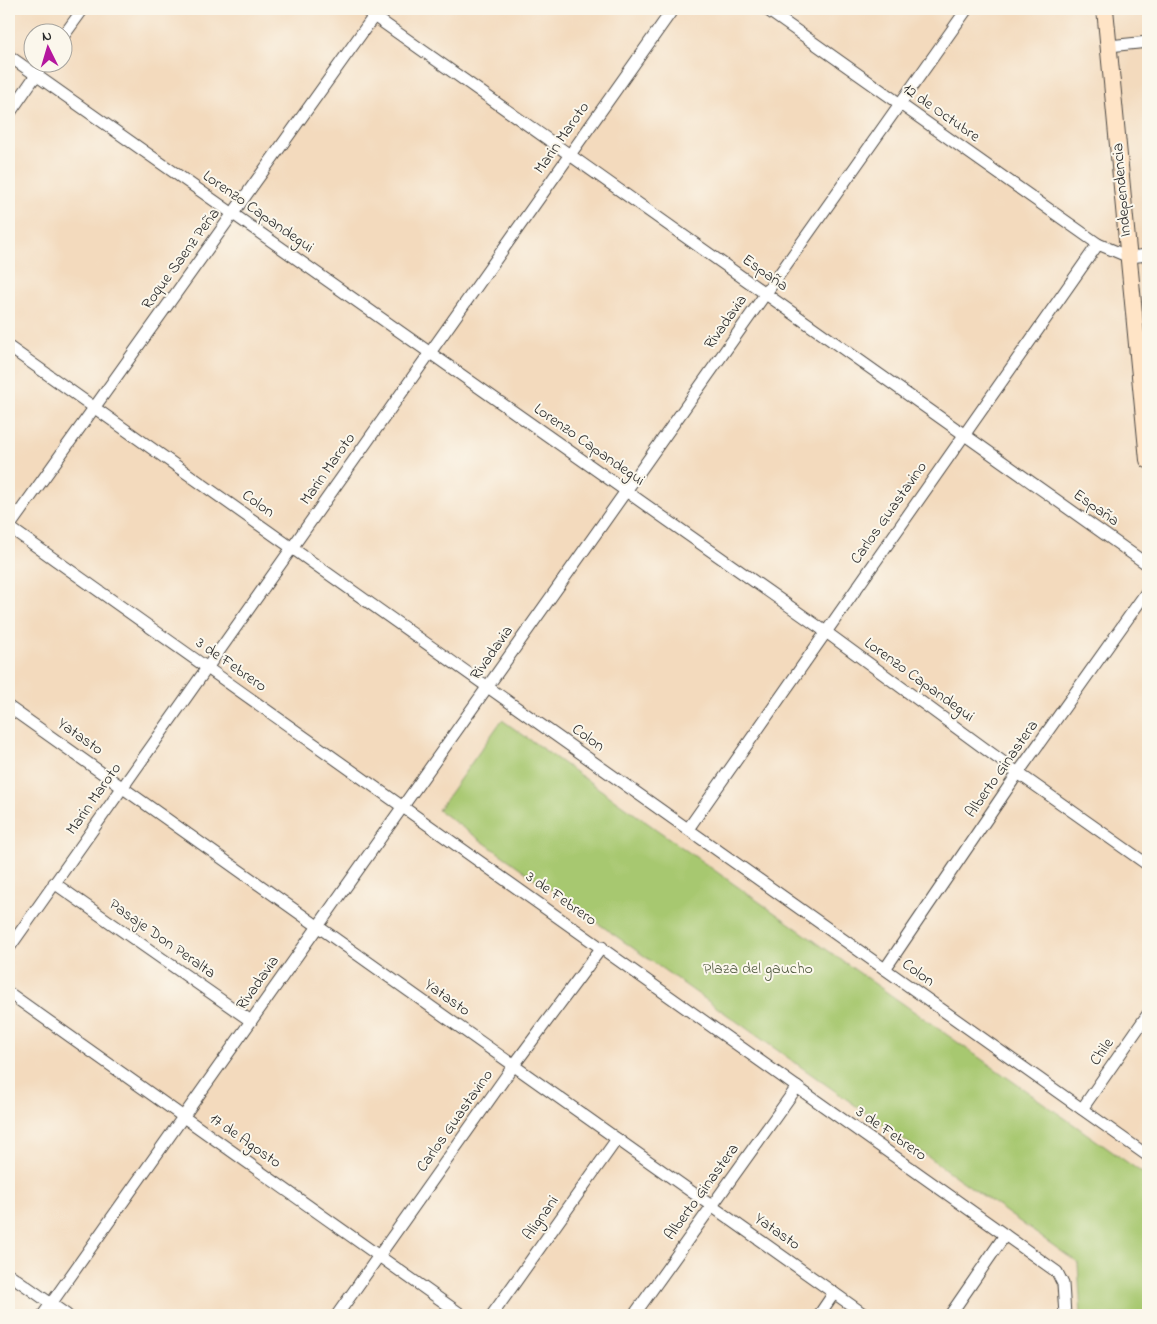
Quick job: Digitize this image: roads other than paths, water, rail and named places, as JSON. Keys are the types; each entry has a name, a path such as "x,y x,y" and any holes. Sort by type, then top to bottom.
{"main road":[{"name":"Independencia","path":"1105,9 1148,460"}],"street":[{"path":"72,24 83,9"},
{"name":"España","path":"364,9 377,12 570,155 1148,565"},
{"name":"Marin Maroto","path":"9,948 673,9"},
{"name":"12 de Octubre","path":"766,9 1098,244"},
{"name":"Rivadavia","path":"42,1315 967,9"},
{"name":"Roque Saenz Peña","path":"9,527 377,12"},
{"path":"1109,46 1148,42"},
{"name":"Lorenzo Capandegui","path":"9,56 826,632 1018,773 1148,865"},
{"path":"9,114 38,72"},
{"path":"1098,244 1129,257 1148,255"},
{"name":"Carlos Guastavino","path":"688,829 1098,244"},
{"name":"Colon","path":"9,347 1148,1156"},
{"name":"3 de Febrero","path":"9,527 1058,1272 1063,1284 1065,1315"},
{"name":"Alberto Ginastera","path":"885,969 1018,773 1148,590"},
{"name":"Yatasto","path":"9,707 866,1315"},
{"name":"Pasaje Don Peralta","path":"54,883 251,1021"},
{"name":"Carlos Guastavino","path":"337,1315 514,1065 602,947"},
{"name":"17 de Agosto","path":"9,993 462,1315"},
{"name":"Chile","path":"1082,1109 1148,1014"},
{"name":"Alberto Ginastera","path":"634,1315 797,1087"},
{"name":"Alignani","path":"492,1315 617,1139"},
{"path":"950,1315 1005,1235"},
{"path":"9,1274 67,1315"},
{"path":"819,1315 834,1293"}],"park label":[{"name":"Plaza del gaucho","path":"758,969"}]}
